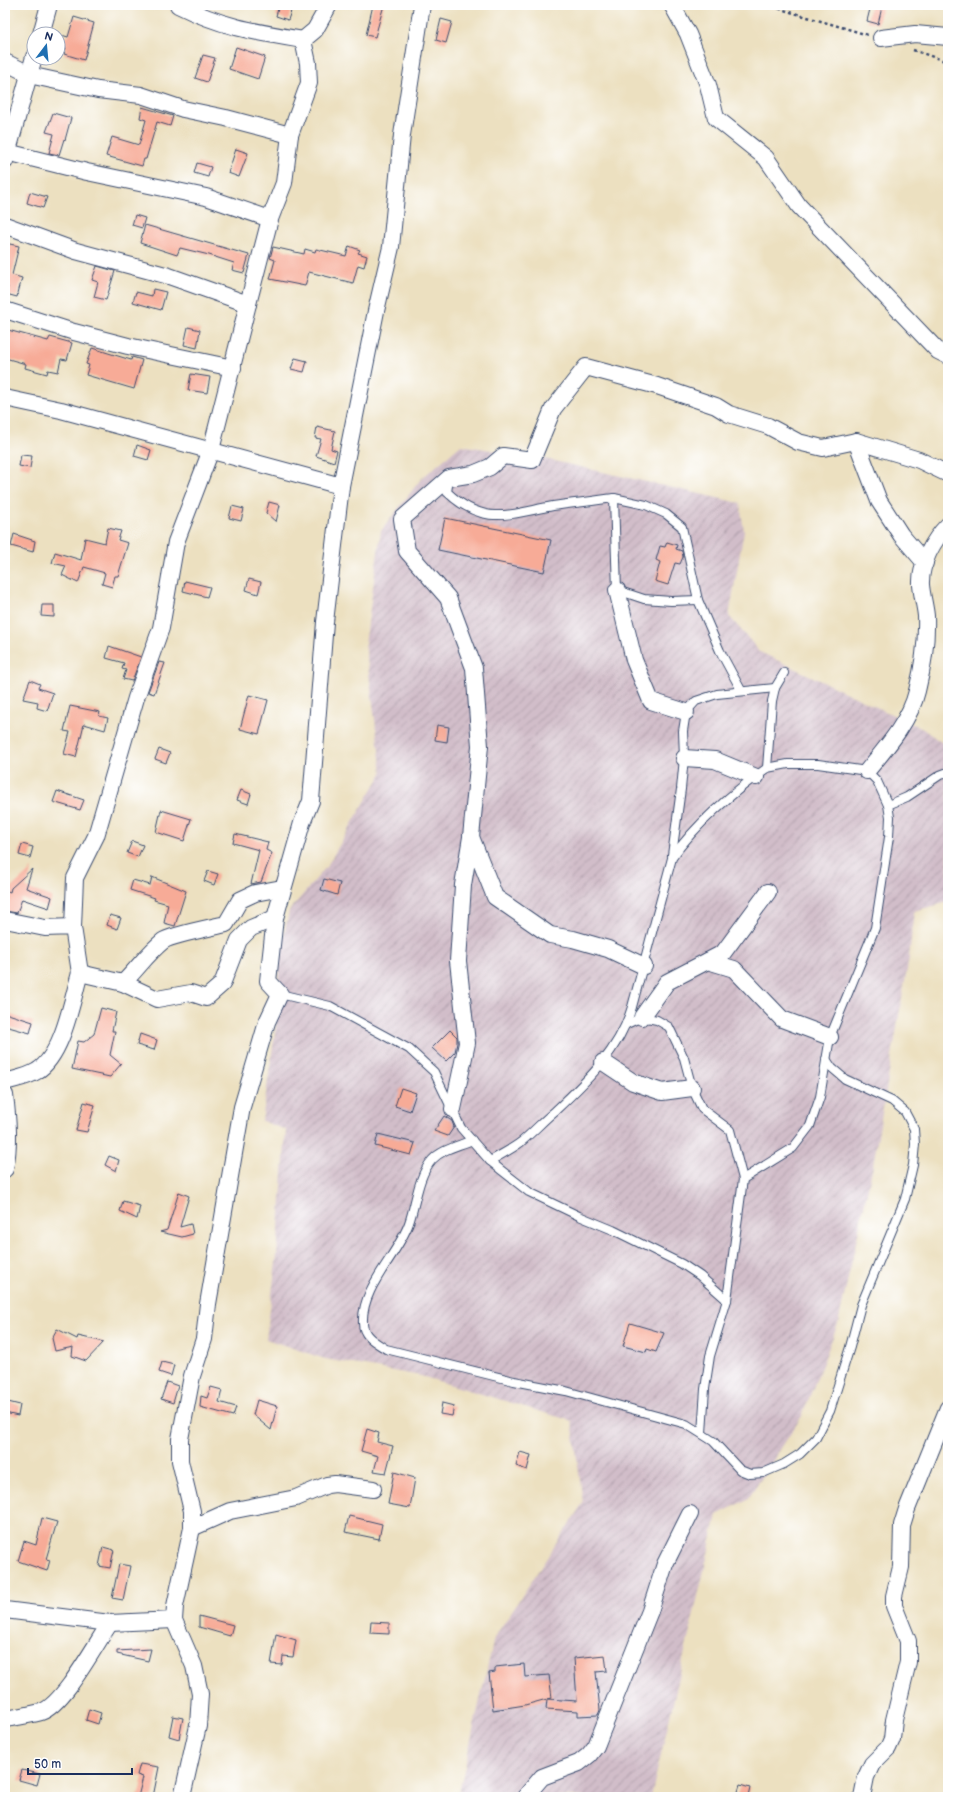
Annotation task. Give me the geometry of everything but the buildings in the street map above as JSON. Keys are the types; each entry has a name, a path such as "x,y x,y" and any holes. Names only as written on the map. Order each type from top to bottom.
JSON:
{"street":[{"path":"43,26 49,5"},
{"path":"178,5 204,18 242,30 303,40 315,30 329,5"},
{"path":"182,1797 198,1726 200,1694 194,1666 174,1620 175,1606 192,1528 192,1511 180,1461 180,1439 192,1376 204,1339 208,1304 242,1107 267,1022 280,994 268,981 275,918 282,888 302,823 311,801 325,622 340,486 376,311 391,247 402,135 422,5"},
{"path":"672,5 688,34 708,85 716,118 766,158 798,206 938,351 948,356"},
{"path":"881,38 915,34 948,37"},
{"path":"5,1082 37,1072 48,1062 66,1025 80,973 73,927 75,878 96,836 136,698 161,628 176,542 211,450 270,219 284,183 290,135 309,83 308,63 303,40"},
{"path":"5,62 29,75 98,90 141,95 183,109 290,135"},
{"path":"32,66 6,156 95,173 206,197 270,219"},
{"path":"5,225 76,251 169,276 248,304"},
{"path":"5,310 74,332 128,346 232,368"},
{"path":"452,1109 467,1043 458,961 463,885 471,837 480,746 474,668 448,598 407,551 402,519 449,478 473,474 490,468 503,456 532,460 553,408 586,367 657,386 716,406 729,414 768,426 798,442 823,448 856,441 919,460 948,474"},
{"path":"5,398 61,410 340,486"},
{"path":"856,441 879,501 901,536 925,563"},
{"path":"867,771 890,743 909,711 917,693 924,655 926,616 921,584 925,563 931,548 939,534 948,526"},
{"path":"617,590 634,660 651,701 686,712"},
{"path":"684,758 714,760 761,773"},
{"path":"471,837 495,897 550,935 573,939 608,949 644,966"},
{"path":"123,983 140,966 146,956 165,940 226,924 240,900 255,892 282,888"},
{"path":"642,1017 667,982 723,953 768,892"},
{"path":"80,973 123,983 157,999 191,993 206,998 222,984 239,940 251,928 275,918"},
{"path":"5,920 45,928 73,927"},
{"path":"708,961 734,969 782,1019 830,1037"},
{"path":"603,1062 633,1082 662,1092 692,1088"},
{"path":"5,1096 8,1123 8,1153 5,1168"},
{"path":"862,1797 866,1777 872,1764 888,1748 894,1732 894,1720 904,1682 909,1651 905,1630 894,1606 894,1596 899,1578 903,1552 902,1524 907,1509 943,1429 948,1408"},
{"path":"192,1528 230,1511 296,1498 327,1485 335,1484 373,1489"},
{"path":"525,1797 542,1777 579,1763 589,1755 596,1746 650,1612 665,1564 690,1514"},
{"path":"5,1610 47,1617 110,1623 174,1620"},
{"path":"5,1719 42,1712 55,1703 68,1688 110,1623"}],"lane":[{"path":"449,478 447,492 461,505 486,515 511,516 553,506 614,498 646,505 666,514 682,527 698,600 720,651 741,690"},
{"path":"614,498 617,590 644,599 671,601 698,600"},
{"path":"761,773 772,701 775,688 784,673"},
{"path":"490,1161 520,1142 577,1090 603,1062 617,1043 627,1024 644,966 672,858 684,758 683,731 686,712 696,701 717,694 741,690 775,688"},
{"path":"672,858 683,842 711,815 761,773 788,764 818,764 867,771 877,781 888,805 890,817 889,837 875,928 830,1037 820,1097 810,1126 793,1148 743,1179"},
{"path":"888,805 907,798 940,775 948,772"},
{"path":"280,994 330,1006 409,1049 423,1060 434,1072 461,1128 490,1161 529,1192 578,1216 613,1230 682,1264 700,1276 727,1300"},
{"path":"627,1024 642,1017 657,1020 669,1027 684,1058 692,1088 702,1109 730,1130 743,1179 727,1300 710,1356 705,1389 702,1433"},
{"path":"472,1140 440,1153 431,1161 423,1176 409,1224 395,1251 374,1283 366,1304 363,1324 369,1338 386,1349 514,1381 566,1391 686,1424 713,1441 740,1470 750,1474 763,1473 784,1464 800,1454 816,1438 830,1411 850,1347 861,1305 905,1199 913,1165 914,1130 905,1112 892,1101 845,1079 832,1068 826,1059"}],"path":[{"path":"767,5 881,38"},
{"path":"911,49 948,62"}],"shaded area":[{"path":"461,445 545,459 740,503 744,531 729,616 760,652 923,729 948,747 948,902 914,911 909,958 873,1165 838,1324 802,1416 748,1499 717,1515 651,1797 458,1797 494,1638 583,1503 572,1421 421,1376 325,1359 266,1339 277,1255 286,1130 262,1121 276,1026 280,955 289,911 327,866 382,773 365,644 381,531 421,479"}]}
